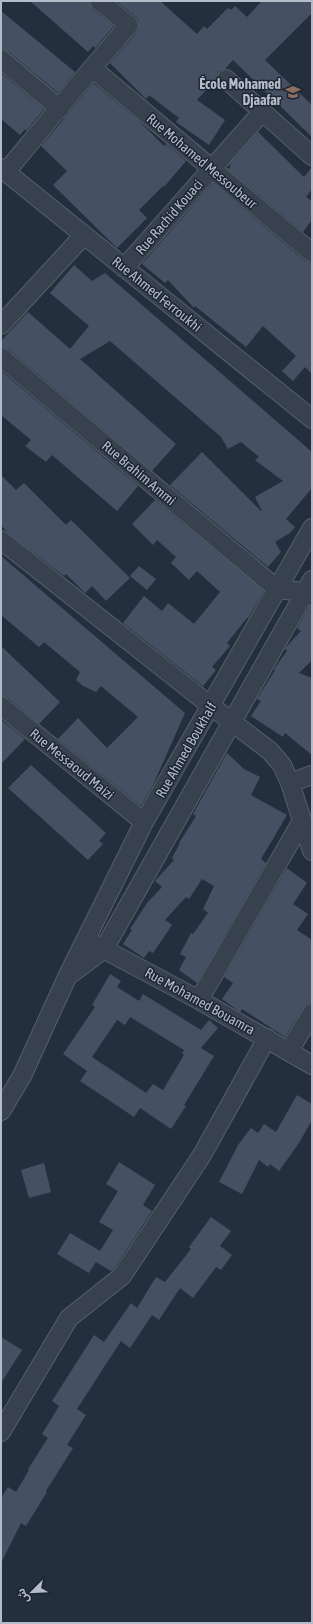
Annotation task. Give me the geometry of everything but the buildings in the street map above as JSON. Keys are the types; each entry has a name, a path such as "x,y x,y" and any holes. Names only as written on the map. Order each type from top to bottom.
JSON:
{"street":[{"path":"4,170 60,109 92,68 129,26 99,1"},
{"path":"1,59 60,109"},
{"name":"Rue Mohamed Messoubeur","path":"92,68 312,254"},
{"path":"226,79 312,156"},
{"name":"Rue Rachid Kouaci","path":"124,268 262,112"},
{"name":"Rue Ahmed Ferroukhi","path":"4,170 312,419"},
{"path":"1,325 84,235"},
{"name":"Rue Brahim Ammi","path":"1,357 277,589"},
{"name":"Rue Ahmed Boukhalf","path":"1,1111 22,1076 68,975 144,822 312,528"},
{"path":"1,540 270,751 282,766 290,783 312,851"},
{"path":"277,589 310,589"},
{"path":"68,975 104,949 232,722 310,589"},
{"name":"Rue Messaoud Maizi","path":"1,706 144,822"},
{"path":"290,783 312,775"},
{"path":"199,1000 302,821"},
{"name":"Rue Mohamed Bouamra","path":"86,940 199,1000 312,1065"},
{"path":"289,1051 312,1013"},
{"path":"1,1432 69,1318 122,1276 202,1155 267,1038"}],"place":[{"name":"École Mohamed Djaafar","path":"293,92"}]}
